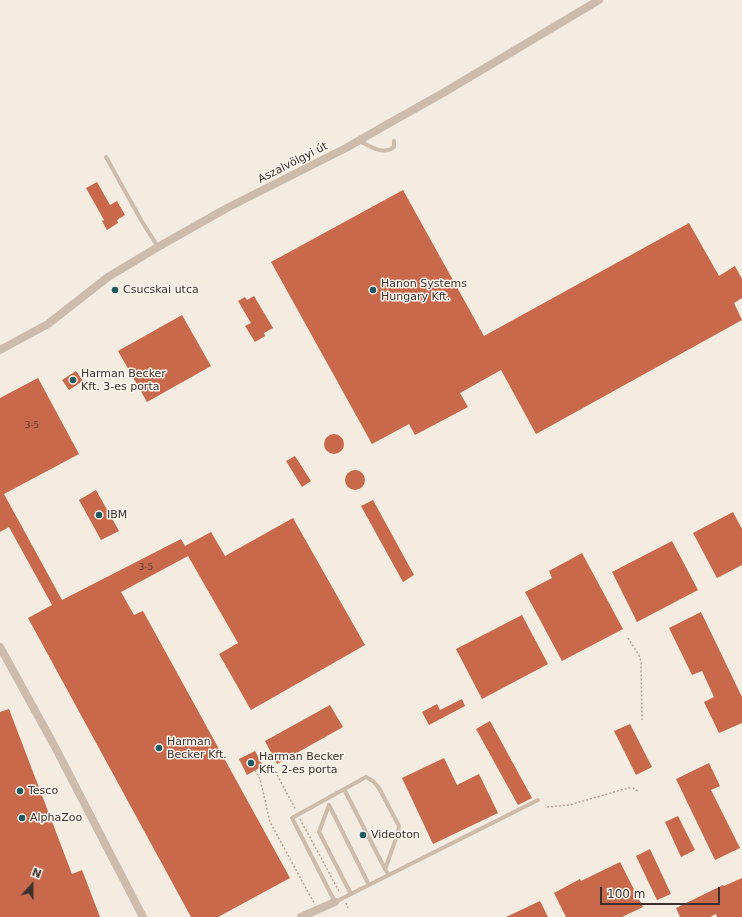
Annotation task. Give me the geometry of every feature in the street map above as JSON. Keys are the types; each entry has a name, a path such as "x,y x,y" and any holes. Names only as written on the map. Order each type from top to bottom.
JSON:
{"street":[{"name":"Aszalvölgyi út","path":"0,350 48,324 108,276 227,208 358,141 443,93 599,0"},
{"path":"0,647 54,745 143,917"},
{"path":"300,917 335,902"}],"lane":[{"path":"358,141 378,151 390,150 394,147 394,141"},
{"path":"106,157 140,220 158,247"},
{"path":"385,869 398,833 399,826 379,788 373,781 366,777 292,818 335,902 538,800"},
{"path":"344,789 389,875"},
{"path":"326,799 369,885"},
{"path":"328,805 319,832 351,894"}],"path":[{"path":"628,638 639,654 641,662 642,720"},
{"path":"255,770 260,779 270,822 318,909"},
{"path":"277,775 348,908"},
{"path":"547,807 569,805 628,788 633,788 639,792"}],"building":[{"path":"97,182 110,205 117,201 125,215 117,220 118,223 107,230 102,221 104,220 86,188"},
{"name":"Hanon Systems Hungary Kft.","path":"403,190 484,336 689,223 719,276 735,266 742,279 742,298 734,303 742,320 536,434 501,370 460,393 468,407 415,435 409,424 372,444 271,262"},
{"path":"254,296 273,328 264,333 265,336 255,342 245,326 251,323 238,301 245,297 247,300"},
{"path":"182,315 211,366 147,402 118,351"},
{"name":"Harman Becker Kft. 3-es porta","path":"76,371 83,381 69,390 62,380"},
{"path":"38,378 79,454 4,494 62,600 181,539 185,546 211,532 225,556 293,518 365,645 251,710 219,654 238,643 188,556 121,592 134,615 143,611 290,878 218,917 191,917 28,618 52,605 9,527 0,532 0,398"},
{"path":"334,434 341,437 344,444 341,451 334,454 327,451 324,444 327,437"},
{"path":"295,456 311,481 302,487 286,461"},
{"path":"355,470 362,473 365,480 362,487 355,490 348,487 345,480 348,473"},
{"name":"IBM","path":"96,490 119,531 101,540 79,500"},
{"path":"373,500 414,575 403,582 361,506"},
{"path":"733,512 742,529 742,565 717,578 693,533"},
{"path":"672,541 698,590 637,622 612,572"},
{"path":"582,553 623,629 562,661 525,592 552,578 549,571"},
{"path":"701,612 742,697 742,723 719,733 704,702 714,697 702,671 692,675 669,628"},
{"path":"522,615 548,664 482,699 456,649"},
{"path":"462,699 465,706 429,725 422,712 437,704 440,710"},
{"path":"330,705 343,727 277,764 265,741"},
{"name":"Tesco","path":"9,709 72,874 82,870 100,917 0,917 0,712"},
{"path":"490,721 532,798 518,805 476,729"},
{"path":"630,724 652,767 636,775 614,731"},
{"name":"Harman Becker Kft. 2-es porta","path":"255,751 263,766 247,775 239,759"},
{"path":"444,758 457,785 479,774 498,813 433,844 402,778"},
{"path":"709,763 720,786 711,790 740,848 715,860 676,779"},
{"path":"678,816 695,850 681,857 665,822"},
{"path":"650,849 671,894 657,900 636,856"},
{"path":"620,862 643,907 622,917 566,917 554,893 580,879 581,881"},
{"path":"742,878 742,917 717,917 716,914 710,917 680,917 676,908 723,885 724,886"},
{"path":"540,901 548,917 506,917"}],"place":[{"name":"Csucskai utca","path":"115,290"},
{"name":"Hanon Systems Hungary Kft.","path":"373,290"},
{"name":"Harman Becker Kft. 3-es porta","path":"73,380"},
{"name":"IBM","path":"99,515"},
{"name":"Harman Becker Kft.","path":"159,748"},
{"name":"Harman Becker Kft. 2-es porta","path":"251,763"},
{"name":"Tesco","path":"20,791"},
{"name":"AlphaZoo","path":"22,818"},
{"name":"Videoton","path":"363,835"}]}
